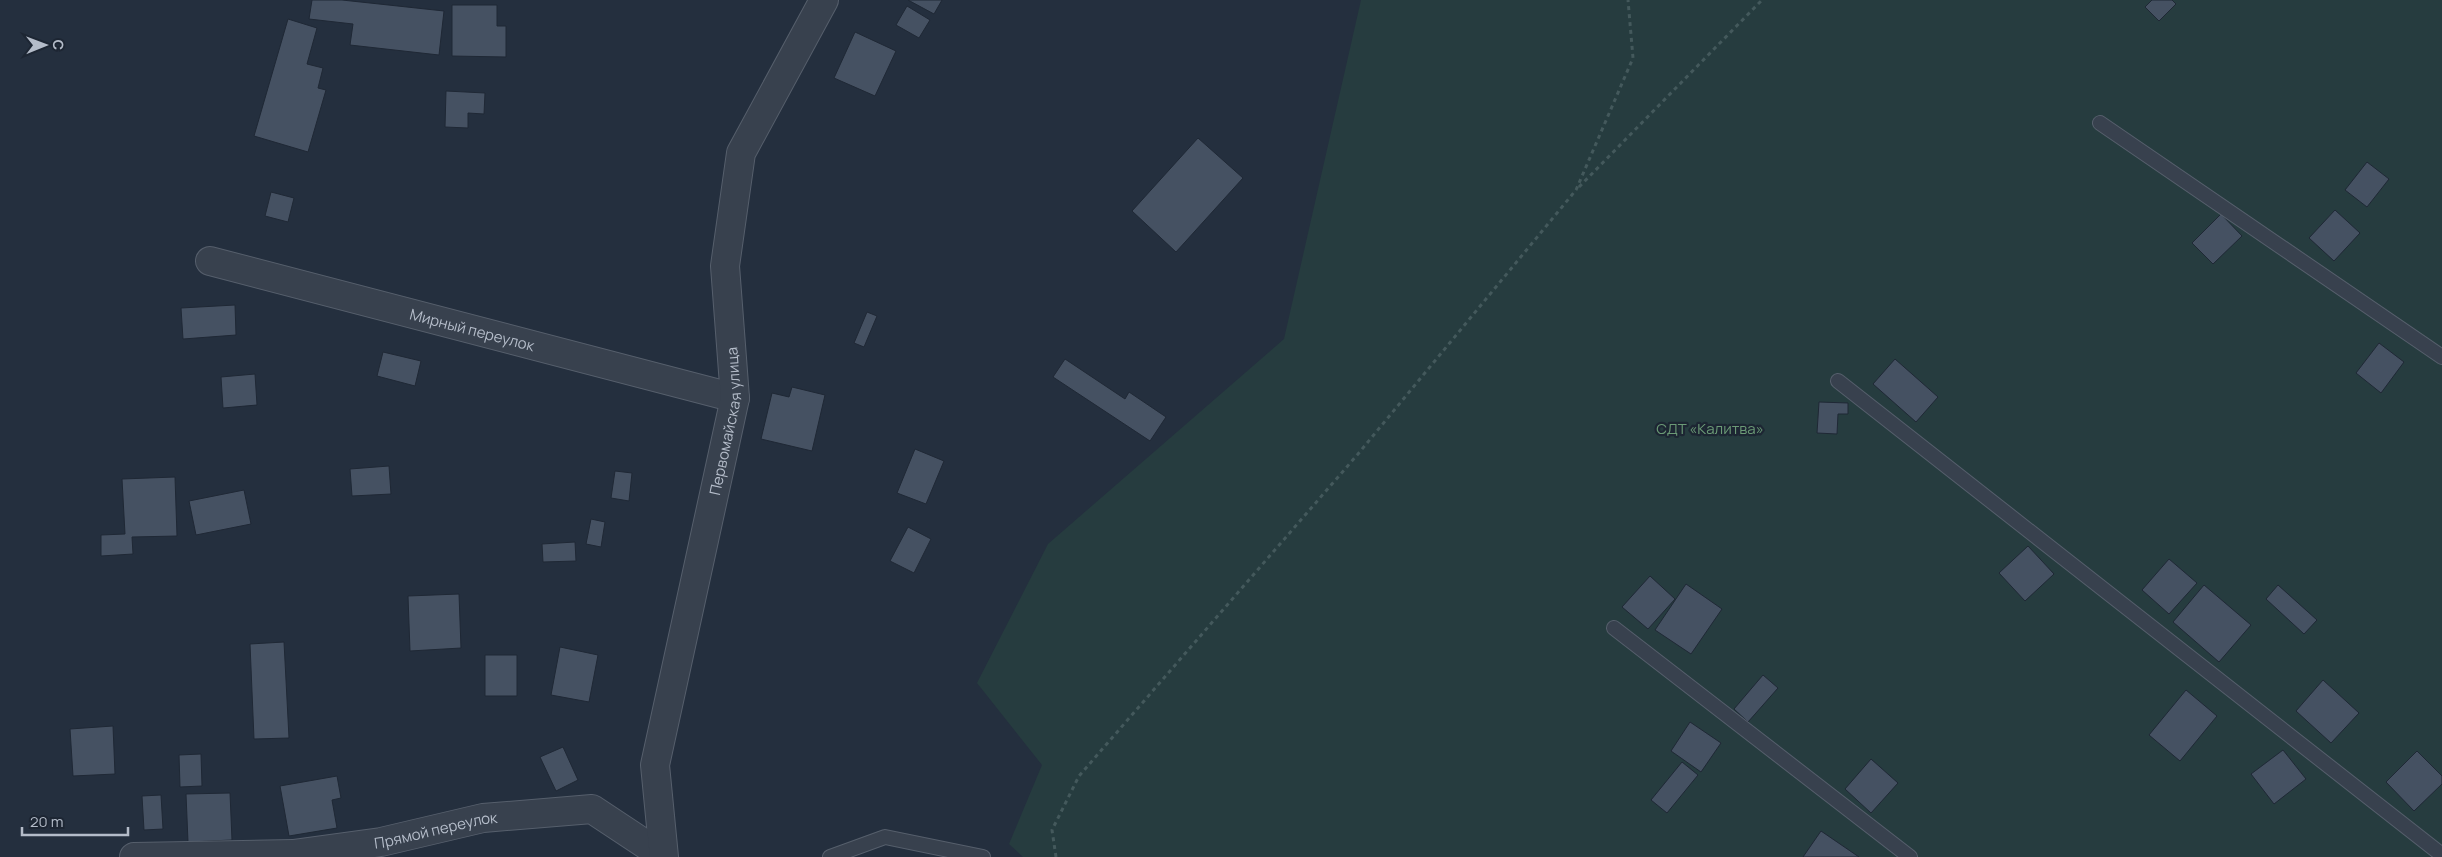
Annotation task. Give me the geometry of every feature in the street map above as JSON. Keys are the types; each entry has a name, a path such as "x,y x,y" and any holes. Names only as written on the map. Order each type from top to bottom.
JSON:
{"street":[{"name":"Первомайская улица","path":"663,856 655,765 735,398 725,266 741,154 824,0"},
{"name":"Мирный переулок","path":"210,261 735,398"},
{"name":"Прямой переулок","path":"134,857 293,854 381,842 482,818 592,808 663,856"}],"lane":[{"path":"2100,124 2442,357"},
{"path":"1838,381 2442,855"},
{"path":"1614,628 1910,857"},
{"path":"830,857 885,837 983,857"}],"path":[{"path":"1576,190 1633,58 1628,0"},
{"path":"1056,857 1052,830 1079,776 1358,454 1576,190 1762,0"}],"green space":[{"name":"СДТ «Калитва»","path":"1361,0 2442,0 2442,857 1023,857 1009,844 1042,765 977,683 1048,544 1284,339"}],"building":[{"path":"312,0 342,0 444,11 439,55 350,45 353,24 309,19"},
{"path":"908,0 942,0 934,14"},
{"path":"2152,0 2172,0 2176,4 2159,21 2145,7"},
{"path":"452,5 497,5 497,26 506,26 506,57 452,56"},
{"path":"907,6 930,20 919,38 896,25"},
{"path":"288,19 317,28 307,64 323,68 318,88 326,90 308,152 254,136"},
{"path":"855,32 896,51 875,96 834,78"},
{"path":"446,91 485,93 484,114 468,113 468,128 445,127"},
{"path":"1198,138 1243,178 1176,252 1132,211"},
{"path":"2367,162 2389,179 2367,207 2345,190"},
{"path":"271,192 294,198 288,222 265,216"},
{"path":"2335,210 2360,233 2334,261 2309,238"},
{"path":"2221,214 2242,236 2213,264 2192,243"},
{"path":"235,305 236,335 183,339 181,308"},
{"path":"867,312 877,316 864,347 854,343"},
{"path":"2379,343 2404,362 2381,393 2356,373"},
{"path":"383,352 421,361 415,386 377,376"},
{"path":"1065,359 1125,399 1129,392 1166,417 1150,441 1053,377"},
{"path":"1895,359 1938,397 1916,422 1873,384"},
{"path":"255,374 257,405 223,408 221,377"},
{"path":"792,387 825,395 812,451 761,439 772,393 789,397"},
{"path":"1819,402 1848,403 1848,414 1838,414 1837,434 1817,433"},
{"path":"915,449 944,461 926,504 897,493"},
{"path":"389,466 391,494 352,496 350,469"},
{"path":"615,471 632,473 629,501 611,498"},
{"path":"175,477 177,536 132,537 133,554 101,556 101,535 125,534 122,479"},
{"path":"244,490 251,524 196,535 189,501"},
{"path":"591,519 605,522 601,547 586,544"},
{"path":"908,527 931,539 914,573 890,561"},
{"path":"575,542 576,561 543,562 542,544"},
{"path":"2028,546 2054,574 2025,601 1999,573"},
{"path":"2169,559 2197,583 2169,614 2142,590"},
{"path":"1650,576 1675,599 1648,629 1622,607"},
{"path":"1686,584 1722,609 1691,654 1655,630"},
{"path":"2204,585 2251,625 2219,662 2173,622"},
{"path":"2278,585 2317,620 2304,634 2266,599"},
{"path":"459,594 461,648 410,651 408,596"},
{"path":"284,642 289,738 254,739 250,644"},
{"path":"560,647 598,655 589,702 551,695"},
{"path":"485,655 517,655 517,696 485,696"},
{"path":"1763,675 1778,688 1748,722 1734,709"},
{"path":"2323,680 2359,713 2331,743 2296,711"},
{"path":"2186,690 2217,716 2180,761 2149,735"},
{"path":"1690,722 1721,743 1701,772 1671,751"},
{"path":"113,726 115,774 73,776 70,729"},
{"path":"563,747 578,780 556,791 540,757"},
{"path":"2283,750 2306,779 2274,804 2251,774"},
{"path":"2417,751 2442,776 2442,784 2414,811 2386,782"},
{"path":"201,754 202,786 180,787 179,755"},
{"path":"1871,759 1898,783 1871,813 1845,789"},
{"path":"1682,762 1698,775 1667,813 1651,800"},
{"path":"337,776 341,798 332,800 337,828 289,836 280,786"},
{"path":"230,793 232,840 188,842 186,794"},
{"path":"161,795 163,829 144,830 142,796"},
{"path":"1821,831 1859,857 1803,857"}]}
